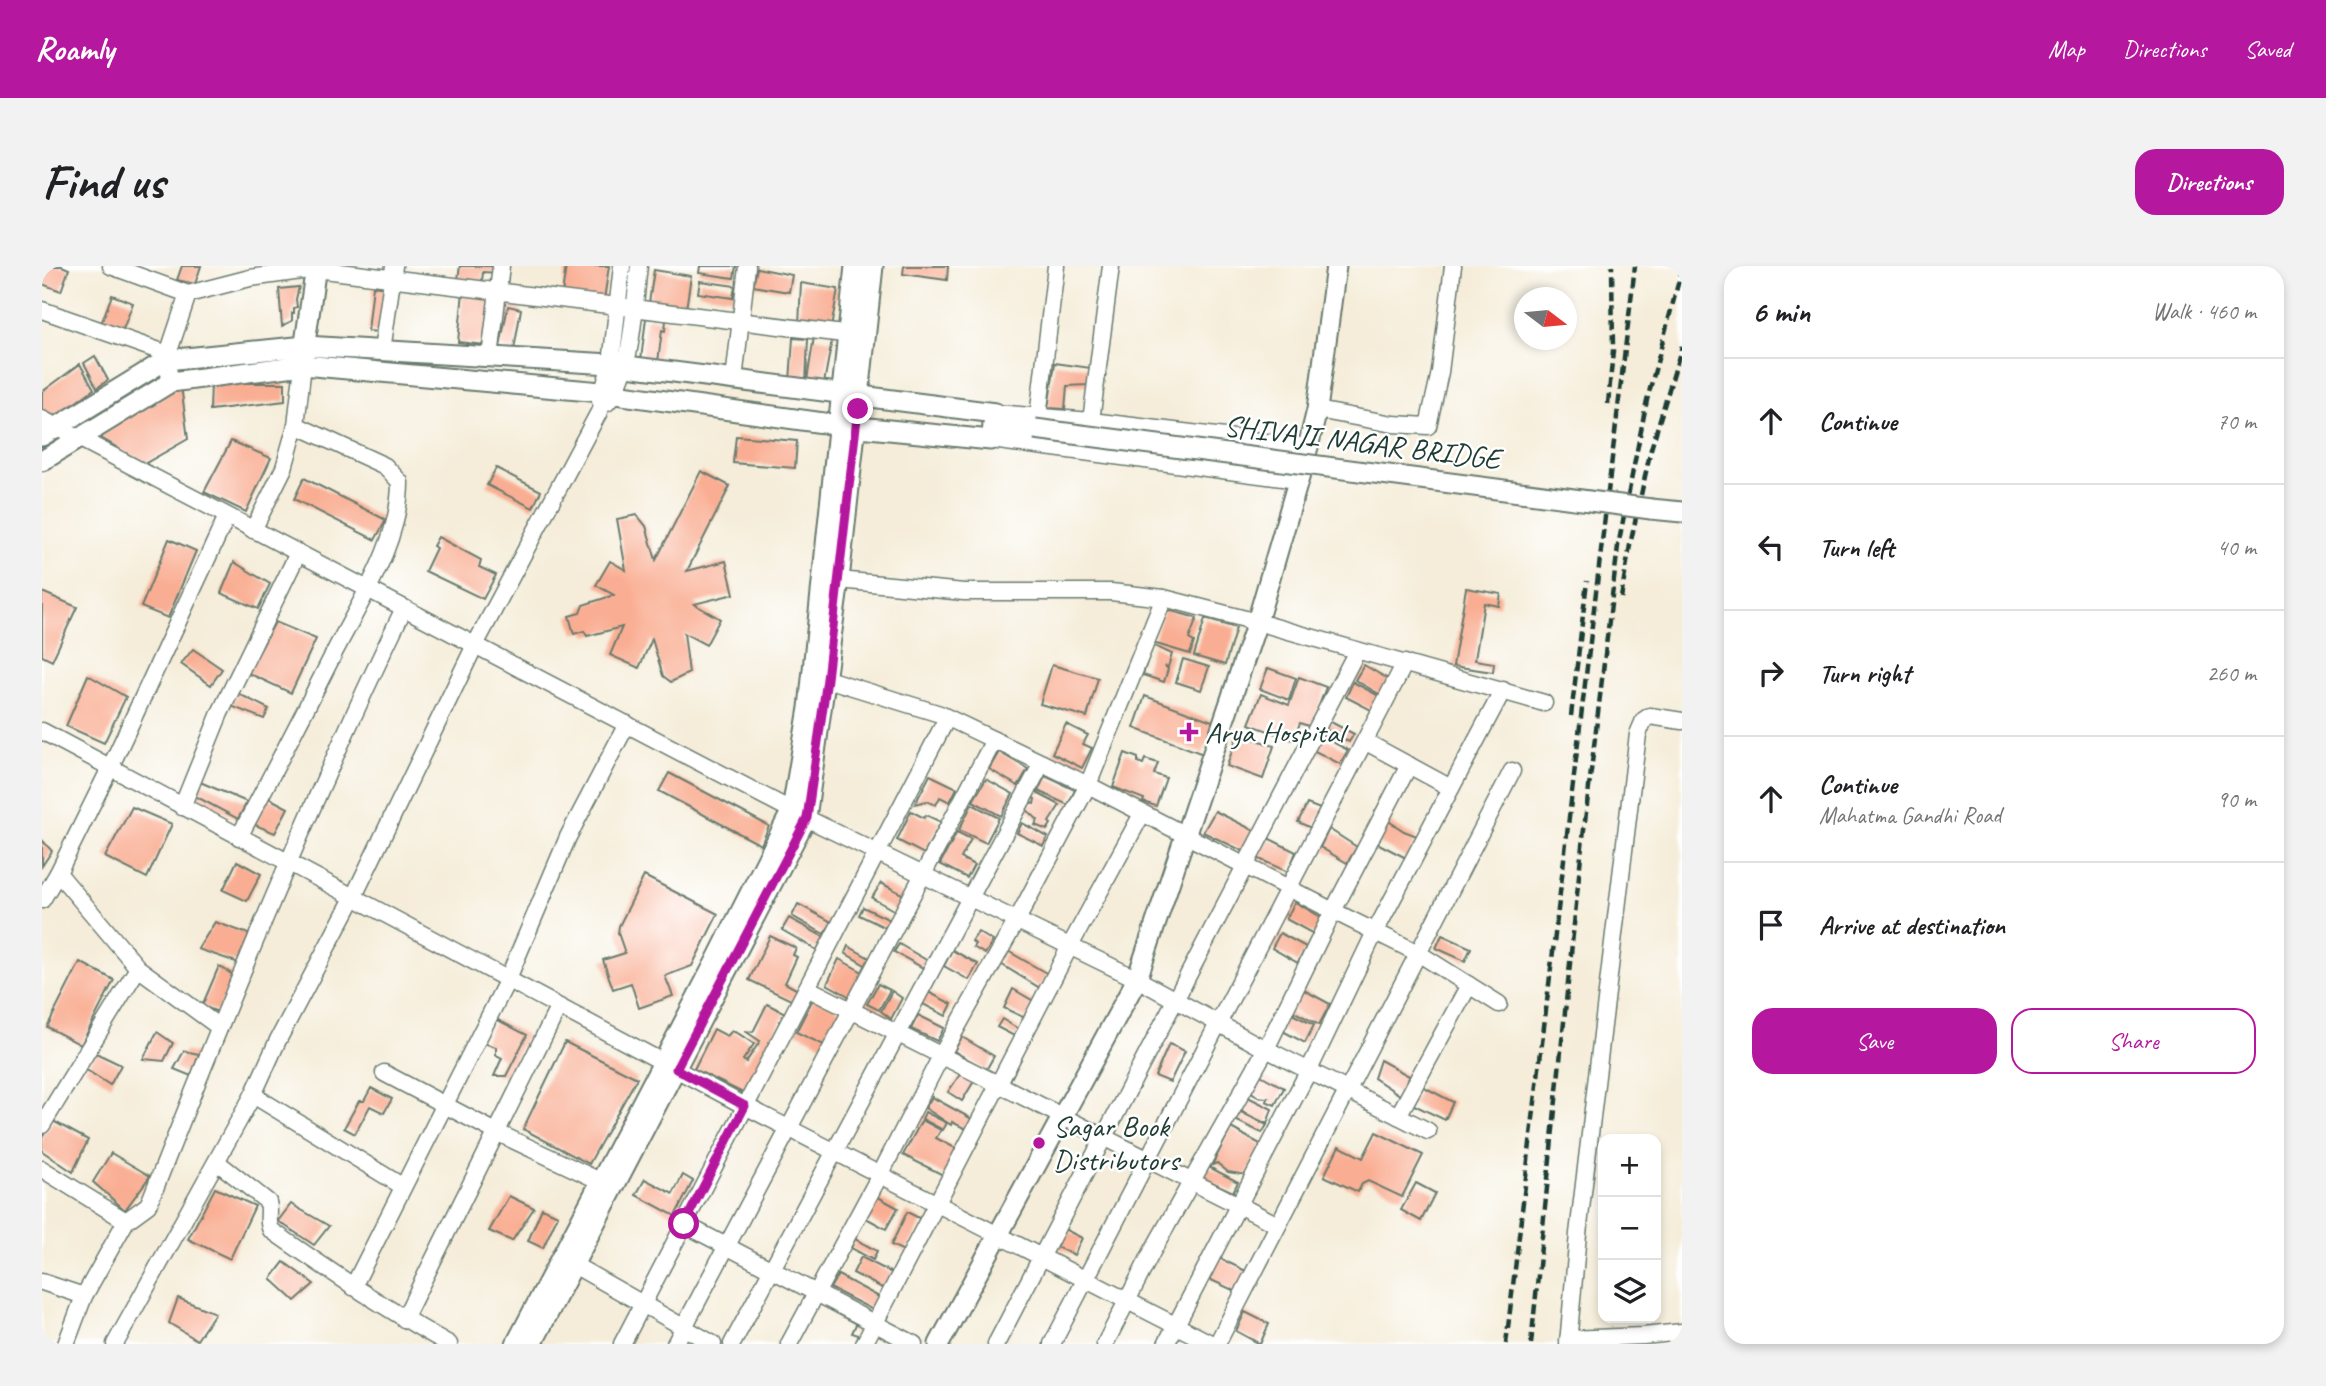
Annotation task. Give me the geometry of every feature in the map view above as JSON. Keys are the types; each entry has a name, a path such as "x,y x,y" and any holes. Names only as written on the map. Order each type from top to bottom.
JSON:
{"main road":[{"path":"532,1344 799,814 820,678 839,580 856,335 855,266"},
{"path":"856,335 873,266"},
{"path":"939,1344 1137,979 1257,622 1308,447 1317,410 1336,266"},
{"path":"304,356 316,268"},
{"path":"47,427 167,357 304,356 382,351 619,365 850,395 993,426"},
{"path":"42,461 171,382 304,356 605,399 848,426 993,426"},
{"name":"SHIVAJI NAGAR BRIDGE","path":"993,426 1037,423 1485,488 1682,512"},
{"path":"820,678 848,426"},
{"path":"516,1344 600,1181 670,1066"}],"street":[{"path":"111,266 188,294 250,278 316,268 393,273 498,291 856,335"},
{"path":"490,357 501,266"},
{"path":"622,266 626,307"},
{"path":"115,1344 253,1095 278,1040 353,898 475,645 605,399 619,365 626,307 639,266"},
{"path":"734,380 747,266"},
{"path":"1056,266 1037,423 1091,421 1308,447"},
{"path":"1091,421 1111,266"},
{"path":"1317,410 1393,424 1428,426 1440,372 1453,266"},
{"path":"382,351 393,273"},
{"path":"171,382 167,357 188,294"},
{"path":"42,310 167,357"},
{"path":"253,530 284,468 296,425 304,356"},
{"path":"239,837 367,589 390,540 400,505 400,482 385,466 296,425"},
{"path":"993,426 1298,480"},
{"path":"47,427 80,440 799,814 1137,979 1266,1049 1428,1131"},
{"path":"42,900 110,768 227,516"},
{"path":"182,807 220,713 298,553"},
{"path":"839,580 964,592 1111,592 1164,598 1544,703"},
{"path":"789,1344 1087,785 1164,598"},
{"path":"66,1344 84,1296 126,1221 148,1205 219,1027 332,761 404,608"},
{"path":"996,1344 1357,651"},
{"path":"1052,1344 1405,663"},
{"path":"820,678 947,718 1042,763 1418,953 1499,1004"},
{"path":"1166,1344 1309,1070 1375,932 1503,690"},
{"path":"1682,721 1650,716 1644,720 1637,734 1578,1234 1568,1342 1643,1340 1682,1332"},
{"path":"622,1344 947,718"},
{"path":"353,1287 507,981 568,837 627,724"},
{"path":"42,732 745,1106 1215,1344 1512,771"},
{"path":"675,1344 994,740"},
{"path":"1366,742 1451,788"},
{"path":"732,1344 1042,763"},
{"path":"1105,1344 1266,1049 1333,911 1409,765"},
{"path":"864,1344 1070,946 1142,814"},
{"path":"58,873 138,968 219,1027"},
{"path":"42,1125 138,968"},
{"path":"1398,1116 1469,985"},
{"path":"807,988 1278,1225"},
{"path":"404,1319 558,1008"},
{"path":"384,1073 496,1132 600,1181"},
{"path":"253,1095 402,1186"},
{"path":"217,1162 268,1202 271,1210 271,1230 353,1287 449,1344"},
{"path":"42,1169 126,1221"},
{"path":"684,1224 915,1344"},
{"path":"574,1265 713,1344"},
{"path":"42,1282 84,1296"}],"building":[{"path":"49,266 69,269 61,291 42,284"},
{"path":"182,266 201,266 195,284 177,280"},
{"path":"460,266 499,266 498,273 483,272 482,282 458,279"},
{"path":"566,266 609,266 604,300 562,294"},
{"path":"700,266 736,266 734,278 699,273"},
{"path":"904,266 948,266 947,280 903,274"},
{"path":"757,268 792,275 789,292 753,286"},
{"path":"654,270 691,276 686,309 649,303"},
{"path":"700,281 735,286 733,298 698,293"},
{"path":"801,283 838,289 831,328 799,325"},
{"path":"373,286 385,288 379,332 368,331"},
{"path":"299,287 292,321 282,326 279,289"},
{"path":"463,292 492,296 485,345 458,342"},
{"path":"112,295 133,303 122,332 101,324"},
{"path":"508,306 521,309 514,350 500,347"},
{"path":"646,318 666,320 658,362 641,360"},
{"path":"814,337 832,340 824,383 807,380"},
{"path":"793,338 808,339 806,382 790,381"},
{"path":"95,356 108,380 97,388 84,363"},
{"path":"1055,363 1091,368 1088,385 1067,386 1065,409 1048,408"},
{"path":"80,364 94,389 52,420 42,413 42,392"},
{"path":"211,383 285,383 285,401 210,410"},
{"path":"181,385 188,439 144,464 98,436"},
{"path":"736,436 797,441 795,468 733,463"},
{"path":"231,441 271,458 246,512 204,492"},
{"path":"496,468 541,491 533,508 487,485"},
{"path":"701,471 730,486 687,571 726,561 734,594 694,604 720,619 706,645 684,633 689,673 671,682 663,676 652,639 639,668 610,655 622,627 587,636 584,631 574,634 569,616 580,613 583,605 614,595 596,585 610,561 626,570 617,519 637,515 646,526 656,560"},
{"path":"304,478 386,520 375,540 294,499"},
{"path":"438,537 481,560 479,567 496,575 483,599 425,571"},
{"path":"169,539 196,551 168,618 141,607"},
{"path":"234,562 270,584 258,609 221,593"},
{"path":"1466,588 1501,594 1499,606 1484,603 1475,660 1494,663 1493,672 1453,666"},
{"path":"42,592 77,607 52,661 42,656"},
{"path":"1164,609 1197,618 1189,639 1194,642 1190,654 1153,643"},
{"path":"1205,619 1236,628 1225,665 1194,656"},
{"path":"275,622 316,639 291,693 248,673"},
{"path":"1152,645 1172,654 1168,667 1165,666 1168,669 1164,682 1143,675"},
{"path":"193,649 222,669 211,685 181,664"},
{"path":"1183,659 1209,667 1201,690 1176,682"},
{"path":"1052,665 1098,678 1087,717 1040,704"},
{"path":"1364,665 1390,680 1381,695 1355,680"},
{"path":"1268,668 1296,678 1289,700 1260,689"},
{"path":"88,675 126,697 104,743 66,726"},
{"path":"1299,677 1326,687 1311,727 1300,723 1293,740 1249,724 1261,694 1289,705"},
{"path":"1353,682 1381,697 1373,711 1346,697"},
{"path":"237,693 269,709 264,719 231,706"},
{"path":"1145,696 1215,722 1203,754 1134,728"},
{"path":"1325,719 1354,734 1349,742 1321,727"},
{"path":"1066,724 1088,735 1083,744 1092,748 1082,768 1052,753"},
{"path":"1238,733 1274,746 1263,779 1227,766"},
{"path":"1319,735 1348,750 1340,764 1311,749"},
{"path":"999,752 1028,769 1018,786 989,769"},
{"path":"1125,753 1138,758 1138,762 1143,764 1145,759 1158,763 1154,774 1166,778 1156,806 1113,787"},
{"path":"669,773 769,826 761,845 659,791"},
{"path":"930,775 957,788 950,802 940,797 936,805 927,801 915,804"},
{"path":"1045,776 1075,790 1068,805 1038,791"},
{"path":"986,779 1013,794 1001,816 973,801"},
{"path":"200,782 247,802 238,819 195,796"},
{"path":"1035,792 1060,805 1047,830 1035,825 1038,820 1026,809 1028,802 1034,804 1035,799 1032,797"},
{"path":"267,797 288,808 275,833 255,825"},
{"path":"972,804 999,818 986,843 959,830"},
{"path":"1307,804 1323,810 1313,829 1298,822"},
{"path":"132,807 172,824 147,878 105,857"},
{"path":"911,811 941,822 924,854 897,840"},
{"path":"1215,811 1255,831 1245,852 1203,832"},
{"path":"1387,820 1417,836 1408,859 1375,842"},
{"path":"1022,823 1048,837 1043,846 1017,833"},
{"path":"1329,829 1357,847 1347,863 1320,847"},
{"path":"957,832 971,839 961,858 974,865 967,878 940,864"},
{"path":"1268,838 1296,852 1288,872 1257,858"},
{"path":"42,840 52,851 42,866"},
{"path":"237,861 261,874 247,901 223,890"},
{"path":"644,876 718,914 692,966 665,976 673,996 639,1008 631,983 613,989 603,960 625,953 618,933 619,926"},
{"path":"881,883 906,896 897,912 872,898"},
{"path":"1295,902 1326,920 1317,936 1286,919"},
{"path":"798,904 832,922 824,934 792,916"},
{"path":"863,907 890,920 886,928 859,915"},
{"path":"789,918 824,937 817,950 782,930"},
{"path":"215,922 249,934 239,963 198,949"},
{"path":"978,932 993,941 985,954 973,947 975,944 972,941"},
{"path":"1280,933 1306,947 1298,963 1272,948"},
{"path":"1442,935 1471,948 1465,961 1436,948"},
{"path":"770,936 796,948 793,955 797,957 785,983 798,990 793,1001 749,980"},
{"path":"899,944 928,961 923,968 894,952"},
{"path":"848,946 871,959 867,966 845,953"},
{"path":"952,950 978,964 969,980 944,966"},
{"path":"1006,950 1048,974 1040,988 999,963"},
{"path":"839,959 866,974 852,998 827,984"},
{"path":"80,962 114,980 81,1045 47,1027"},
{"path":"219,966 233,975 218,1012 202,1006"},
{"path":"878,984 890,990 879,1010 867,1004"},
{"path":"1013,989 1035,1002 1027,1019 1004,1008"},
{"path":"1302,989 1330,1004 1319,1025 1291,1010"},
{"path":"892,991 902,998 891,1019 881,1011"},
{"path":"926,991 952,1004 946,1016 921,1003"},
{"path":"814,997 843,1012 826,1046 796,1032"},
{"path":"767,1004 785,1013 745,1094 694,1069 714,1029 727,1036 732,1031 754,1044 743,1060 746,1062 760,1041 745,1031 753,1032"},
{"path":"1288,1012 1314,1025 1305,1043 1279,1029"},
{"path":"918,1015 944,1028 937,1041 911,1029"},
{"path":"496,1019 527,1035 506,1076 494,1076 502,1058 496,1055 496,1047 483,1043"},
{"path":"1002,1019 1020,1030 1016,1037 997,1027"},
{"path":"157,1032 173,1043 164,1061 143,1059"},
{"path":"962,1037 994,1056 986,1070 954,1051"},
{"path":"565,1042 637,1078 589,1164 523,1129"},
{"path":"1169,1044 1185,1051 1170,1082 1155,1076"},
{"path":"184,1051 199,1054 191,1076 174,1069"},
{"path":"96,1053 121,1065 110,1085 85,1069"},
{"path":"1380,1060 1411,1077 1403,1097 1374,1078"},
{"path":"961,1073 974,1081 962,1101 948,1092"},
{"path":"1257,1073 1284,1088 1275,1105 1266,1101 1268,1098 1258,1097 1248,1089"},
{"path":"1422,1086 1453,1102 1445,1120 1412,1104"},
{"path":"371,1088 392,1099 384,1113 370,1106 355,1134 344,1128 359,1101 364,1101"},
{"path":"1244,1095 1272,1109 1267,1124 1236,1109"},
{"path":"932,1097 972,1119 966,1129 952,1122 951,1125 925,1108"},
{"path":"1237,1110 1267,1125 1262,1133 1233,1119"},
{"path":"925,1112 947,1123 943,1130 922,1119"},
{"path":"922,1120 941,1130 936,1138 961,1151 947,1177 903,1155"},
{"path":"53,1121 88,1140 73,1172 42,1151 42,1137"},
{"path":"1231,1128 1262,1145 1247,1175 1228,1172 1217,1163 1212,1165"},
{"path":"1376,1132 1423,1155 1402,1197 1368,1181 1362,1184 1358,1192 1324,1176 1339,1146 1363,1158"},
{"path":"111,1153 150,1176 125,1210 93,1182"},
{"path":"1209,1167 1238,1182 1233,1192 1203,1178"},
{"path":"683,1175 693,1181 675,1216 636,1195 645,1179 673,1194"},
{"path":"1416,1183 1435,1193 1421,1221 1401,1210"},
{"path":"215,1188 255,1206 230,1259 188,1239"},
{"path":"509,1196 534,1208 512,1241 489,1231"},
{"path":"878,1197 898,1208 886,1229 866,1218"},
{"path":"291,1204 329,1226 314,1245 278,1221"},
{"path":"542,1208 558,1215 543,1248 528,1241"},
{"path":"907,1212 923,1220 906,1252 891,1245"},
{"path":"1064,1229 1082,1238 1074,1255 1056,1247"},
{"path":"855,1239 877,1251 873,1260 851,1248"},
{"path":"861,1257 896,1275 888,1291 853,1273"},
{"path":"1219,1258 1250,1273 1239,1293 1209,1279"},
{"path":"284,1262 314,1284 295,1301 271,1279"},
{"path":"838,1275 881,1298 875,1311 830,1288"},
{"path":"178,1298 215,1313 197,1340 169,1323"},
{"path":"1245,1312 1269,1324 1260,1344 1236,1331"},
{"path":"857,1322 867,1326 864,1337 852,1333"}],"railway":[{"path":"1608,404 1613,351 1612,266"},
{"path":"1506,1344 1635,266"},
{"path":"1531,1344 1582,846 1618,546 1647,400 1682,269"},
{"path":"1621,598 1651,449 1682,346"},
{"path":"1571,716 1587,581"}],"place":[{"name":"Arya Hospital","path":"1189,732"},
{"name":"Sagar Book Distributors","path":"1039,1143"}],"route":[{"path":"684,1224 745,1106 676,1069 807,818 827,679 858,409"}]}
